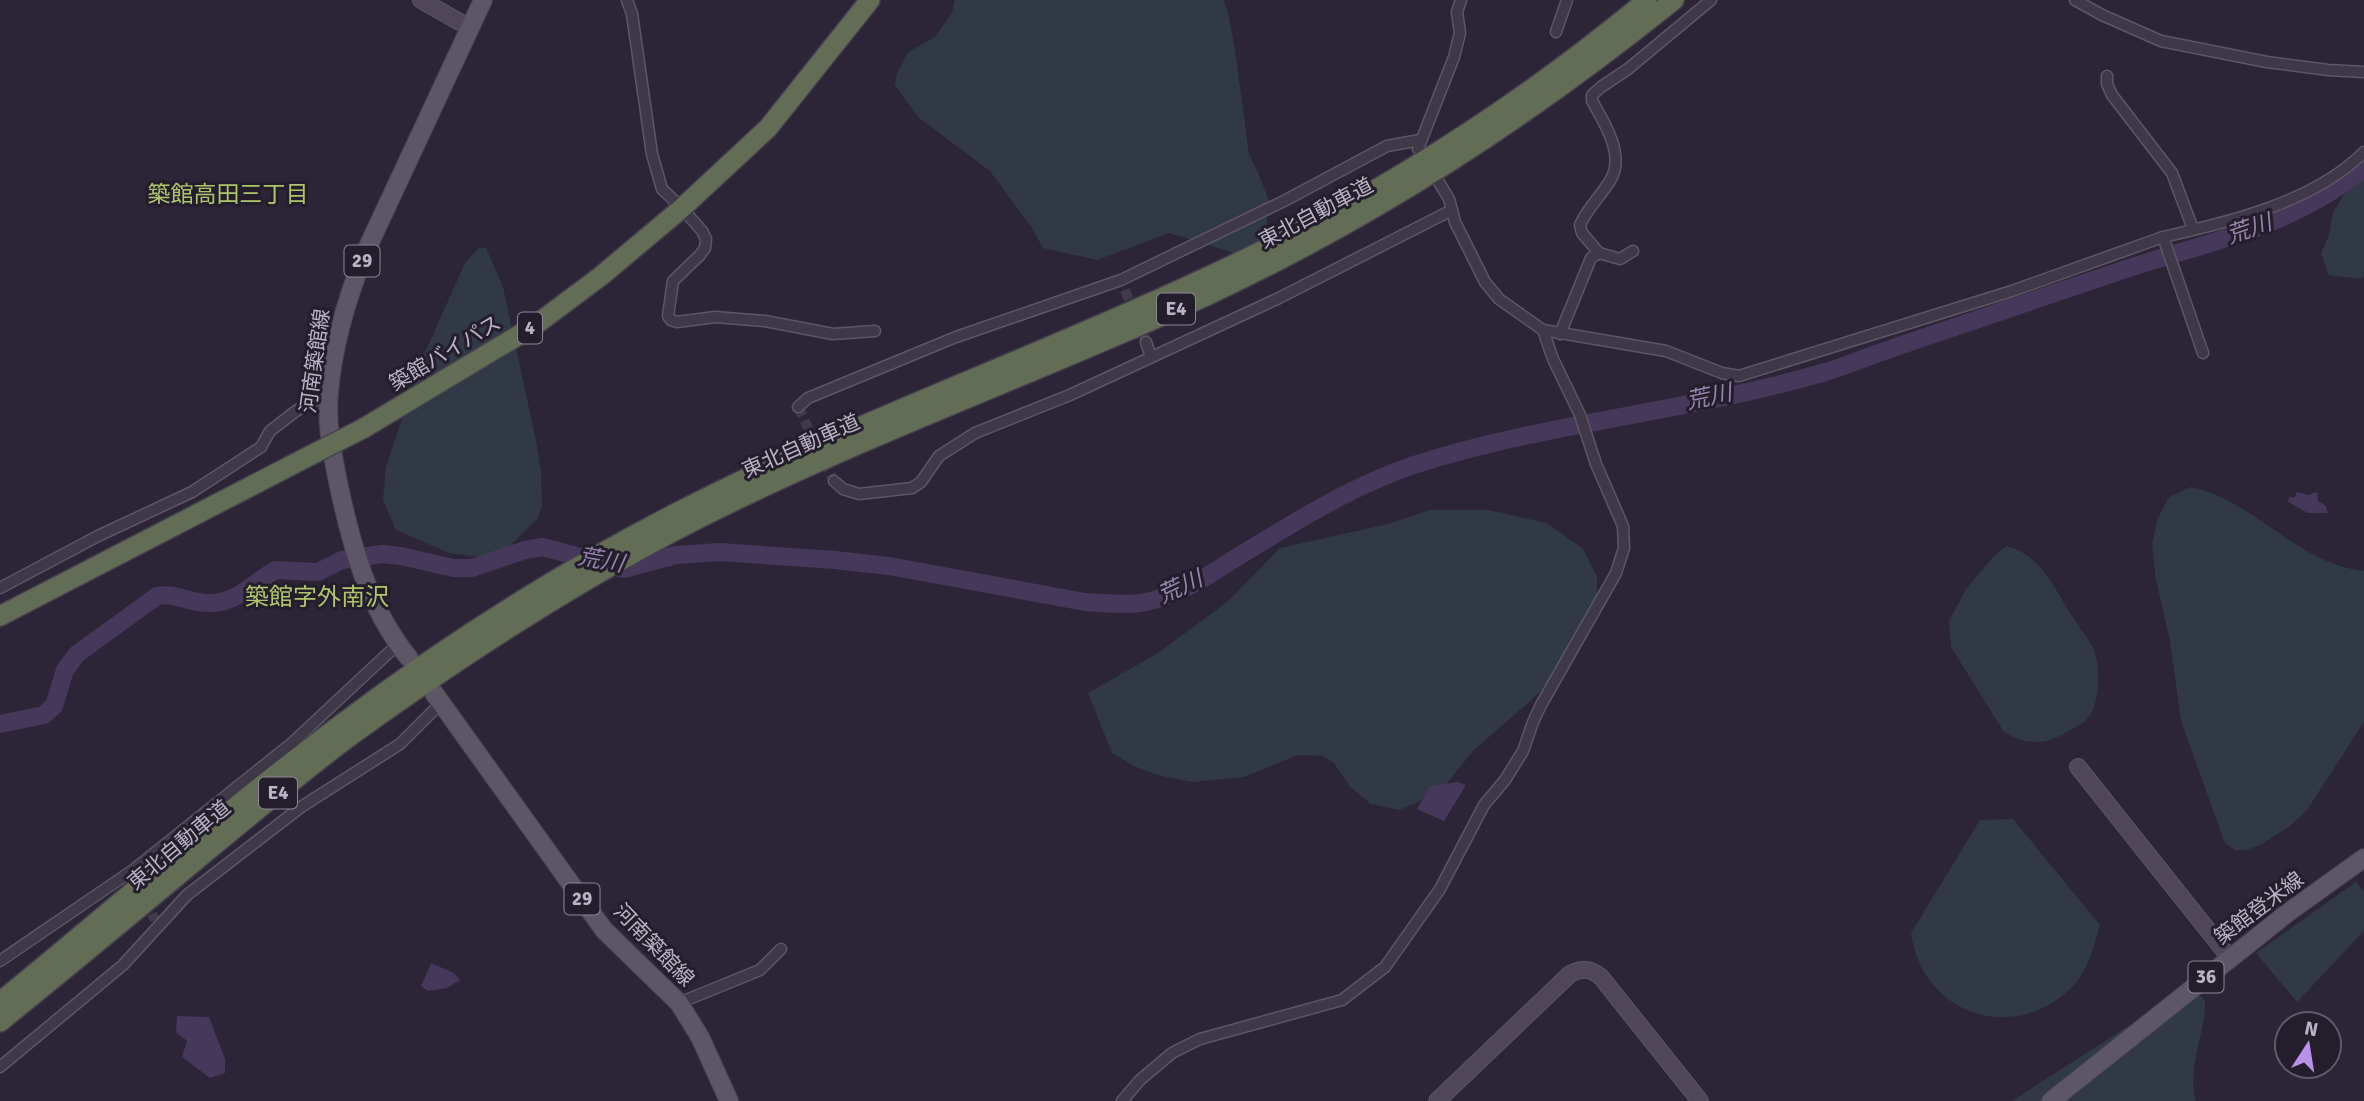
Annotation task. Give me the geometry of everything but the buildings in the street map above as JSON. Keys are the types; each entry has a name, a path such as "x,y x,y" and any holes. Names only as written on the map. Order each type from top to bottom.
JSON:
{"highway":[{"name":"築館バイパス","path":"0,616 364,428 534,326 601,276 682,208 768,128 870,0"},
{"name":"東北自動車道","path":"0,1002 330,732 435,657 553,581 618,544 754,474 1175,292 1361,198 1442,149 1523,95 1604,36 1647,0"},
{"name":"東北自動車道","path":"0,1022 351,736 445,670 573,588 761,488 1206,295 1357,219 1453,162 1532,109 1674,0"}],"main road":[{"name":"河南築館線","path":"403,651 377,609 352,542 328,430 328,393 337,338 352,285 483,0"},
{"name":"河南築館線","path":"438,698 604,930 679,1003 700,1037 729,1101"},
{"name":"築館登米線","path":"2051,1101 2230,958 2364,858"}],"street":[{"path":"421,0 470,28"},
{"path":"627,0 632,14 652,155 662,189 682,208 706,239 705,248 700,255 674,281 668,316 677,322 715,317 765,321 833,334 875,331"},
{"path":"797,407 807,397 956,337 1123,285 1387,146 1419,144 1454,57 1460,33 1457,12 1461,0"},
{"path":"1556,32 1567,0"},
{"path":"1633,251 1620,259 1599,253 1580,225 1612,178 1616,167 1611,139 1592,101 1592,95 1712,0"},
{"path":"2075,0 2161,41 2267,62 2364,72"},
{"path":"2107,76 2112,95 2172,173 2193,229"},
{"path":"1437,179 1485,282 1496,295 1544,332 1666,351 1722,373 1739,376 2012,291 2193,229 2232,220 2317,187 2335,177 2364,152"},
{"path":"834,481 843,489 859,494 912,488 921,482 939,456 963,439 1151,358 1279,298 1452,210"},
{"path":"2165,240 2203,353"},
{"path":"1560,334 1591,258 1599,253"},
{"path":"1122,1101 1140,1080 1172,1053 1200,1039 1342,1000 1385,967 1440,889 1484,805 1506,780 1523,751 1533,722 1616,573 1624,548 1623,527 1580,415 1544,332"},
{"path":"1146,342 1151,358"},
{"path":"0,588 98,536 192,492 261,447 270,431 296,411 328,393"},
{"path":"0,961 134,874 403,651"},
{"path":"0,1067 123,965 158,922 187,895 301,807 400,744 438,698"},
{"path":"2078,766 2230,958"},
{"path":"679,1003 760,970 781,949"},
{"path":"1437,1101 1570,974 1586,970 1594,971 1601,977 1700,1101"}],"shaded area":[{"path":"955,0 1223,0 1235,50 1249,154 1269,201 1266,230 1256,249 1234,253 1169,233 1097,260 1043,248 1032,228 990,171 918,117 895,85 897,73 908,52 935,37 952,13"},
{"path":"2364,159 2364,276 2360,279 2329,275 2321,253 2329,235 2333,213"},
{"path":"479,248 486,248 503,287 536,441 541,472 542,507 537,519 511,545 487,558 449,553 396,530 383,500 386,467 422,359 465,263"},
{"path":"2191,487 2235,504 2317,556 2340,566 2364,571 2364,722 2307,810 2290,826 2247,850 2235,850 2225,843 2181,721 2170,641 2156,580 2152,545 2157,520 2169,497"},
{"path":"2297,492 2308,495 2317,492 2318,501 2326,506 2328,513 2308,513 2288,502 2289,497 2294,498"},
{"path":"1430,510 1488,510 1547,523 1583,549 1597,577 1597,614 1572,664 1473,751 1439,793 1399,810 1371,804 1350,787 1334,763 1323,756 1298,755 1244,777 1193,782 1157,775 1112,753 1088,693 1158,653 1227,602 1280,548 1388,524"},
{"path":"2006,546 2027,555 2043,571 2089,641 2097,662 2097,694 2092,712 2076,727 2042,742 2019,739 2004,732 1951,647 1949,621 1966,589"},
{"path":"1458,782 1466,785 1444,821 1417,809 1430,786"},
{"path":"2013,819 2100,925 2086,967 2071,988 2048,1005 2023,1015 1997,1017 1973,1012 1951,1001 1932,984 1919,961 1911,933 1980,820"},
{"path":"2356,882 2364,891 2364,931 2297,1002 2256,953"},
{"path":"431,963 454,973 460,980 447,988 428,991 421,986"},
{"path":"2195,992 2205,1000 2193,1076 2196,1101 2012,1101 2158,1007"},
{"path":"177,1016 209,1017 225,1059 225,1073 210,1078 182,1057 187,1041 176,1032"}],"waterway":[{"name":"荒川","path":"0,724 44,715 54,706 65,670 77,654 157,596 169,595 201,603 217,603 236,597 276,570 318,572 342,560 382,554 453,568 472,568 525,550 543,547 624,569 676,555 720,552 889,566 1085,602 1123,604 1159,599 1209,575 1327,504 1414,465 1515,438 1720,398 1831,370 2276,220 2336,189 2364,168"}],"tunnel":[{"path":"1125,290 1146,342"},
{"path":"798,407 834,481"},
{"path":"146,900 155,920"}],"district":[{"name":"築館高田三丁目","path":"228,194"},
{"name":"築館字外南沢","path":"317,597"}]}
